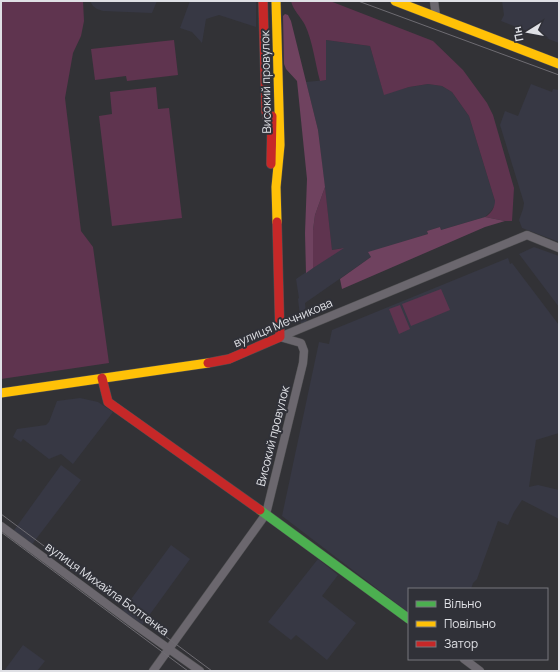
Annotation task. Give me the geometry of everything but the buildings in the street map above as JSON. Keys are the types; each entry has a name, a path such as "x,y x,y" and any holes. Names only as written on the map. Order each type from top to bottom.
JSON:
{"main road":[{"name":"Високий провулок","path":"263,1 266,110 271,133 275,143 278,162"},
{"name":"Високий провулок","path":"269,1 273,109 271,162 276,187"},
{"name":"Високий провулок","path":"276,1 280,145 276,187 280,337"},
{"path":"395,1 559,64"},
{"name":"вулиця Мечникова","path":"1,393 229,358 280,337"},
{"path":"102,378 108,402 266,514 408,618"}],"street":[{"path":"434,1 436,16"},
{"name":"вулиця Мечникова","path":"280,337 527,235 559,248"},
{"name":"Високий провулок","path":"153,671 266,514 303,363 304,351 301,343 280,337"},
{"name":"вулиця Михайла Болтенка","path":"1,526 200,671"},
{"path":"465,660 480,671"}],"shaded area":[{"path":"1,1 83,1 84,21 81,36 73,53 65,98 81,231 93,247 109,363 1,379"},
{"path":"90,1 157,1 152,13 103,11 93,6"},
{"path":"190,1 256,1 256,27 219,15 206,19 202,43 192,32 180,28"},
{"path":"291,1 330,1 433,41 463,70 487,103 493,115 514,188 512,221 485,217 492,210 495,201 469,116 452,92 442,86 428,84 409,87 384,95 370,46 326,40 326,80 320,81 308,32"},
{"path":"502,1 559,1 559,43 501,21 504,15"},
{"path":"285,14 288,15 291,21 318,130 325,187 315,215 313,230 313,268 306,273 305,233 307,179 297,81 286,69 284,64 283,16"},
{"path":"174,40 178,75 127,81 126,76 95,80 91,49"},
{"path":"326,40 370,46 384,94 409,87 428,84 442,86 452,92 469,116 495,205 485,217 441,230 440,227 427,231 428,234 369,252 371,257 305,303 307,323 301,324 296,279 342,248 332,250 318,130 306,82 326,80"},
{"path":"531,84 552,92 553,89 559,90 559,242 522,228 519,220 524,203 500,125 505,111 518,116"},
{"path":"156,87 158,109 169,108 182,218 112,226 99,116 112,114 110,92"},
{"path":"325,187 332,250 344,248 313,268 313,230 315,215"},
{"path":"485,217 505,221 485,227 342,289 340,279 371,257 368,252 428,234 427,231 440,227 441,230"},
{"path":"534,247 559,256 559,307 519,254"},
{"path":"508,258 510,264 512,263 559,325 559,433 536,440 529,487 538,485 559,490 559,519 522,500 508,525 498,521 477,579 473,583 471,588 408,588 408,612 282,516 319,342 329,344 332,330"},
{"path":"441,289 450,310 411,326 402,304"},
{"path":"400,305 410,329 399,334 389,309"},
{"path":"80,398 98,402 113,412 73,464 61,454 49,459 23,439 21,442 13,437 17,429 46,425 49,422 57,401"},
{"path":"61,465 81,480 30,547 12,533"},
{"path":"171,545 190,559 140,628 120,614"},
{"path":"318,559 338,575 322,596 356,623 327,660 296,635 291,640 268,622"},
{"path":"23,645 45,661 37,671 4,671"}],"tram line":[{"path":"358,1 559,75"},
{"path":"1,514 212,671"},
{"path":"1,532 188,671"}],"traffic: fast":[{"path":"260,510 408,618"}],"traffic: slow":[{"path":"276,1 280,145 276,187 277,222"},
{"path":"395,1 559,64"},
{"path":"1,393 208,363"}],"traffic: jam":[{"path":"263,1 266,111 269,126"},
{"path":"271,164 272,116"},
{"path":"208,363 229,359 280,337 277,222"},
{"path":"102,378 108,402 260,510"}]}
